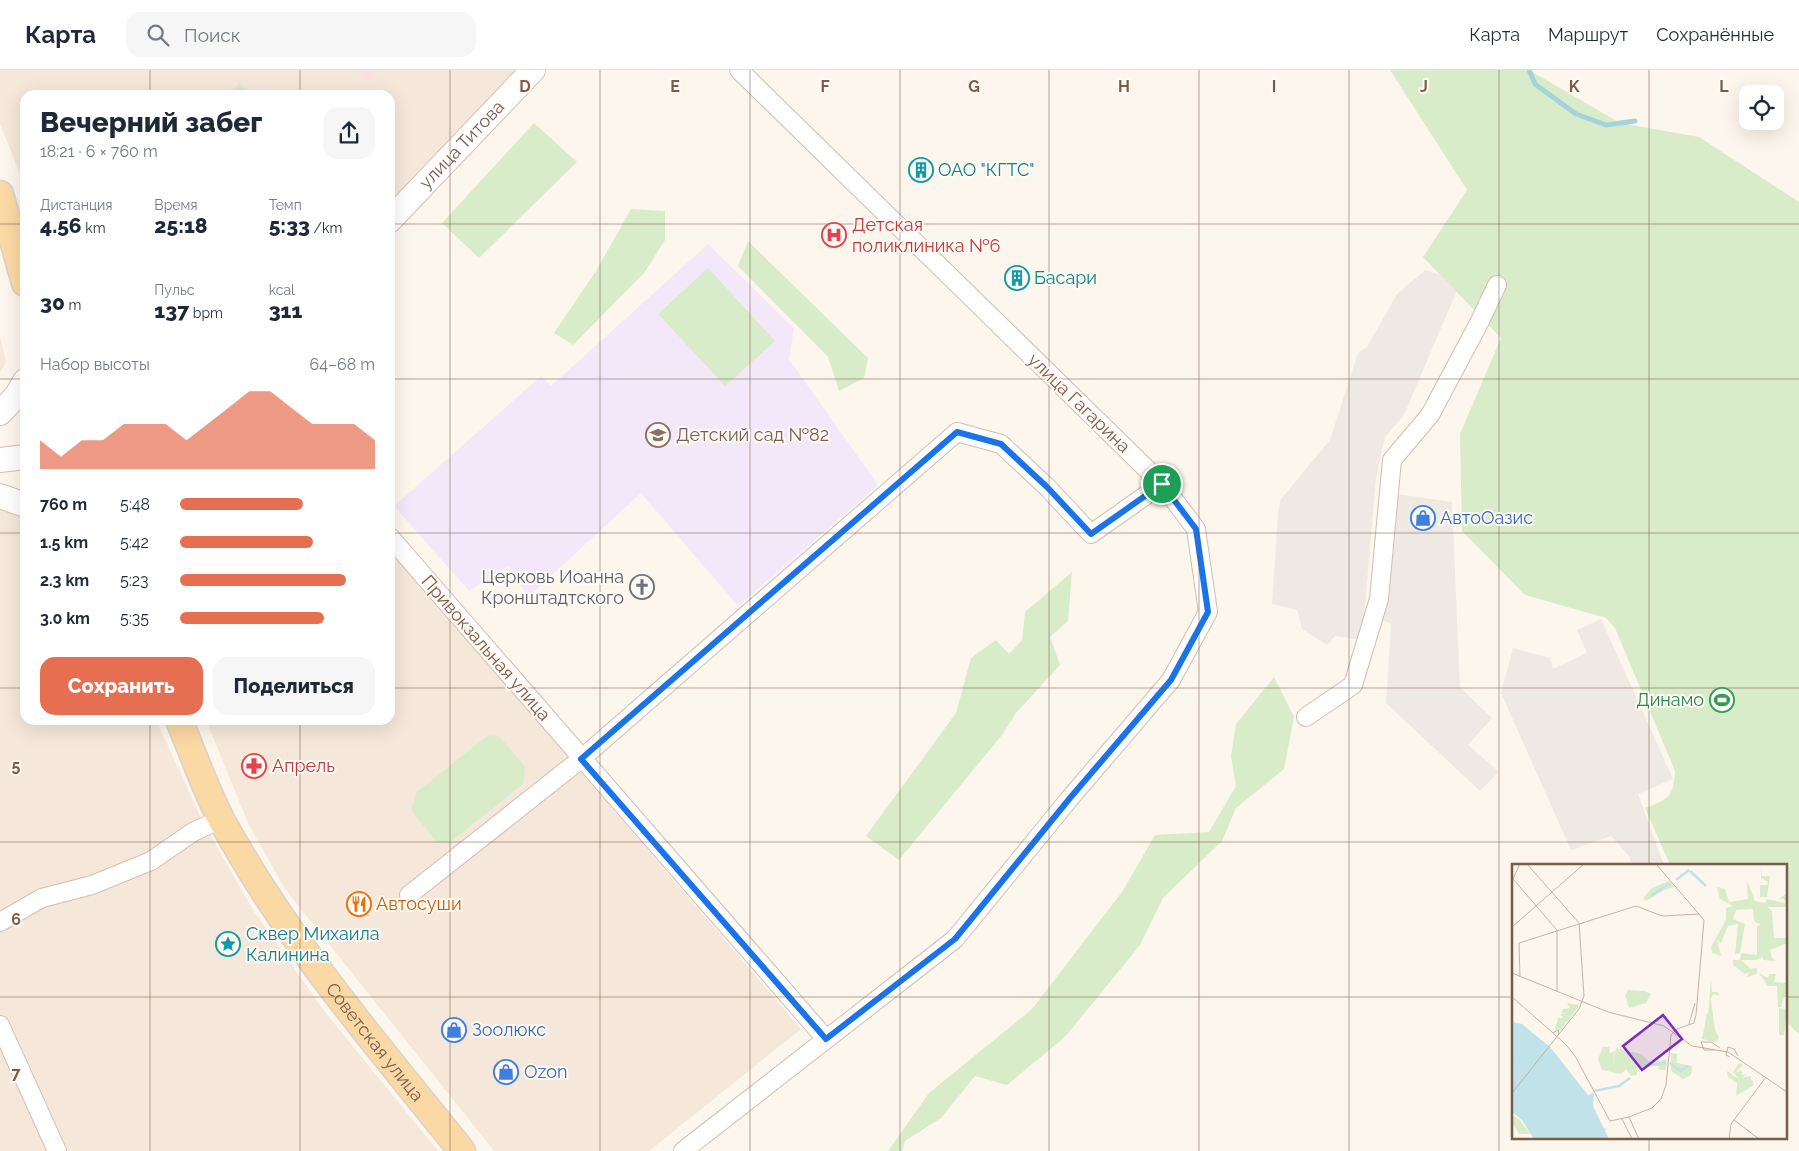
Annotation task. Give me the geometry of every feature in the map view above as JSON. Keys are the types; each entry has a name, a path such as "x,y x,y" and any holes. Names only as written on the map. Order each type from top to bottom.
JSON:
{"main road":[{"name":"улица Титова","path":"395,215 533,70"},
{"path":"0,194 20,265"},
{"path":"0,413 20,390"},
{"path":"0,460 20,458"},
{"path":"0,496 20,503"},
{"name":"Советская улица","path":"181,725 221,819 262,891 298,944 462,1151"}],"street":[{"name":"улица Гагарина","path":"683,1151 955,939 1070,798 1171,680 1208,612 1196,529 1162,484 739,70"},
{"path":"1306,717 1353,685 1379,599 1392,460 1430,414 1497,286"},
{"path":"409,895 581,759 957,432 1001,444 1047,487 1091,534 1162,484"},
{"name":"Привокзальная улица","path":"395,543 826,1039"},
{"path":"0,922 42,898 92,885 151,861 193,832 221,819"},
{"path":"0,1025 57,1151"}],"shaded area":[{"path":"0,70 515,70 395,196 395,90 20,90 20,174 0,124"},
{"path":"354,70 379,70 369,80"},
{"name":"Детский сад №82","path":"708,244 794,328 789,359 878,485 738,606 641,493 528,597 508,566 469,591 395,505 541,376 551,386"},
{"path":"1425,270 1461,281 1404,415 1385,437 1376,478 1362,640 1335,636 1327,645 1302,629 1297,610 1272,604 1278,513 1281,499 1330,440 1358,353 1367,347 1397,294"},
{"path":"0,337 6,362 0,372"},
{"path":"1397,494 1452,502 1460,687 1492,718 1468,745 1499,772 1480,791 1386,703 1391,624 1382,620"},
{"path":"0,506 20,513 20,725 158,725 203,822 253,910 325,1012 438,1151 0,1151"},
{"path":"395,555 801,1029 649,1151 494,1151 285,889 249,825 208,725 395,725"},
{"path":"1601,619 1673,779 1638,794 1664,864 1632,864 1629,856 1611,836 1571,850 1501,693 1513,648 1550,658 1553,669 1587,653 1577,630"}],"green space":[{"path":"1390,70 1529,70 1620,123 1699,137 1799,202 1799,1034 1786,1022 1786,864 1670,864 1645,808 1660,802 1668,796 1673,787 1675,771 1615,628 1606,618 1525,595 1462,531 1460,434 1501,338 1423,257 1467,190"},
{"path":"240,83 246,90 233,90"},
{"path":"534,123 577,162 479,258 442,223"},
{"path":"631,209 665,211 665,240 644,273 573,345 554,333 596,271"},
{"path":"748,241 868,358 864,378 839,391 828,357 738,266"},
{"path":"708,268 775,341 725,386 658,314"},
{"path":"1072,572 1068,621 1050,637 1060,665 1016,713 1002,735 899,860 866,836 956,713 971,658 996,640 1009,654 1022,640 1025,612"},
{"path":"1274,677 1294,717 1284,769 1236,808 1222,841 1163,898 1140,945 1065,1037 1007,1085 975,1076 941,1118 905,1141 902,1151 888,1151 929,1093 1032,1009 1122,892 1155,835 1209,832 1236,786 1231,756 1236,724"},
{"path":"488,735 499,736 525,767 523,784 448,844 437,843 411,810 417,792"}],"waterway":[{"path":"1529,70 1535,84 1576,114 1606,125 1635,121"}],"place":[{"name":"ОАО \"КГТС\"","path":"921,170"},
{"name":"Детская поликлиника №6","path":"834,235"},
{"name":"Басари","path":"1017,278"},
{"name":"Детский сад №82","path":"658,435"},
{"name":"АвтоОазис","path":"1423,518"},
{"name":"Церковь Иоанна Кронштадтского","path":"642,587"},
{"name":"Динамо","path":"1722,700"},
{"name":"Апрель","path":"254,766"},
{"name":"Автосуши","path":"359,904"},
{"name":"Сквер Михаила Калинина","path":"228,944"},
{"name":"Зоолюкс","path":"454,1030"},
{"name":"Ozon","path":"506,1072"}],"route":[{"path":"957,432 1001,444 1047,487 1091,534 1162,484 1196,529 1208,612 1171,680 1070,798 955,939 826,1039 581,759 957,432"}]}
